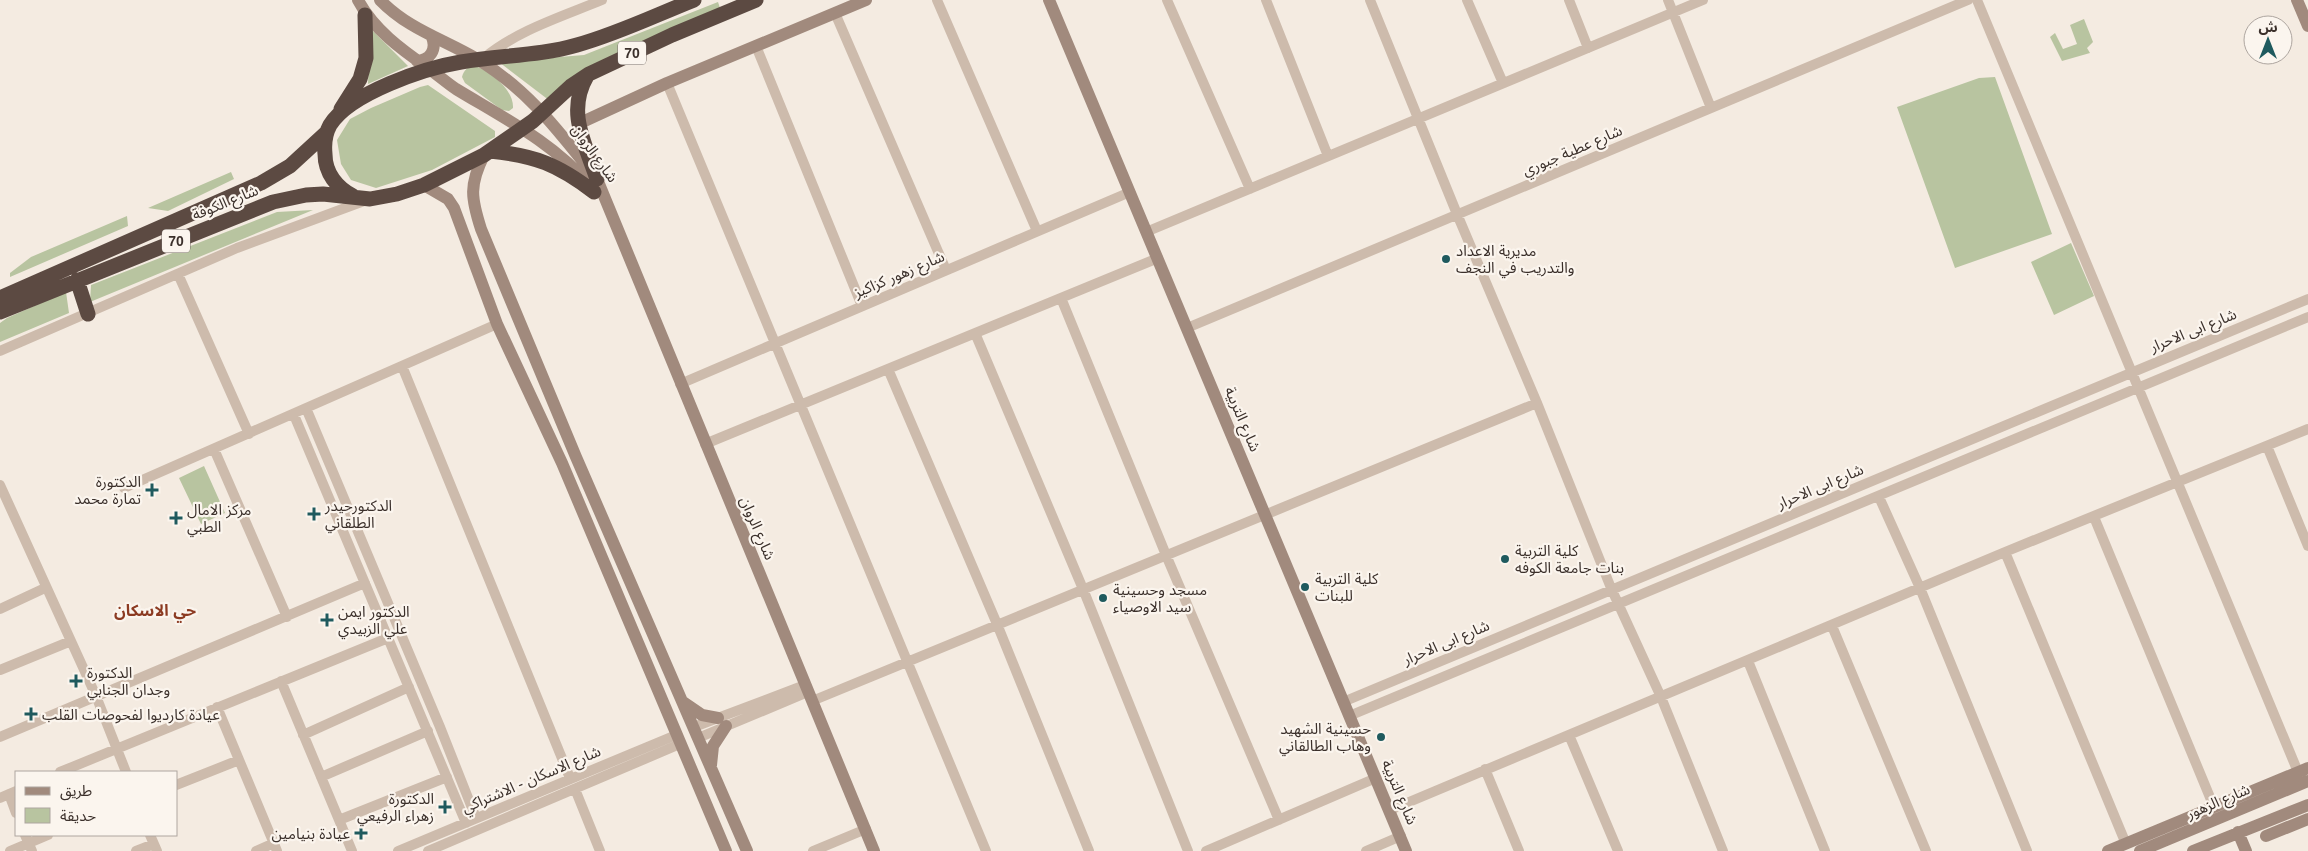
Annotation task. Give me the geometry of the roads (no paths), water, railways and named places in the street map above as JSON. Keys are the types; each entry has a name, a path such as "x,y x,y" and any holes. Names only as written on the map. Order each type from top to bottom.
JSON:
{"highway":[{"name":"70","path":"330,126 342,112 374,91 430,69 481,59 542,53 579,44 694,0"},
{"name":"70","path":"363,198 397,194 424,185 487,153 544,112 571,86 589,74 672,35 756,0"},
{"path":"363,198 344,191 335,183 328,171 325,158 330,126 360,79 366,58 365,15"},
{"path":"589,74 580,89 576,102 578,124 596,186"},
{"name":"شارع الكوفة","path":"2,308 261,183 290,166 330,126"},
{"path":"487,153 538,158 596,186"},
{"name":"شارع الكوفة","path":"2,308 273,202 306,195 340,195 363,198"},
{"path":"77,280 88,314"}],"main road":[{"path":"358,0 365,15"},
{"name":"شارع الروان","path":"380,0 408,23 432,37 481,59 513,85 544,112 596,186 612,217 874,851"},
{"path":"578,124 667,83 866,0"},
{"name":"شارع التربية","path":"1049,0 1406,851"},
{"path":"2297,0 2308,26"},
{"name":"شارع الروان","path":"365,15 417,60 456,88 522,129 596,186"},
{"path":"417,60 428,58 432,54 434,43 432,37"},
{"path":"487,153 473,178 472,186 476,214 576,457 747,851"},
{"path":"424,185 448,199 454,208 497,324 562,463 726,851"},
{"path":"562,463 567,457 576,457"},
{"path":"681,700 694,711 722,722 713,746 712,770"},
{"path":"2108,851 2214,807 2249,799 2303,770"},
{"name":"شارع الزهور","path":"2140,851 2249,799 2308,781"},
{"path":"2193,851 2308,805"},
{"path":"714,822 732,815"},
{"path":"2266,836 2308,819"},
{"path":"2238,832 2244,850"}],"street":[{"path":"481,59 523,33 602,0"},
{"path":"937,0 1037,231"},
{"path":"1166,0 1250,189"},
{"path":"1266,0 1328,156"},
{"path":"1370,0 1457,214 1538,402 1611,588 1661,697 1723,851"},
{"path":"1467,0 1503,83"},
{"path":"1569,0 1588,48"},
{"path":"1668,0 1711,108"},
{"path":"1146,232 1703,0"},
{"name":"شارع عطية جبوري","path":"1187,328 1968,0"},
{"path":"1977,0 2132,371 2303,770"},
{"path":"836,13 946,270"},
{"path":"756,46 862,306"},
{"path":"667,83 986,851"},
{"name":"شارع زهور كزاكيز","path":"680,384 1130,192"},
{"path":"0,351 238,248 363,198"},
{"path":"705,444 1158,258"},
{"path":"178,274 248,434"},
{"path":"1060,298 1166,555 1280,820"},
{"name":"شارع ابی الاحرار","path":"1343,702 1611,588 2308,299"},
{"name":"شارع ابی الاحرار","path":"1349,716 2308,317"},
{"path":"124,488 294,415 497,324"},
{"path":"975,333 1083,590 1188,851"},
{"path":"402,366 570,778"},
{"path":"888,369 998,624 1088,851"},
{"path":"696,732 809,692 907,662 1538,402"},
{"path":"306,408 440,726 476,818"},
{"path":"294,415 466,823"},
{"path":"1390,810 2005,552 2094,518 2308,429"},
{"path":"2267,446 2308,546"},
{"path":"214,449 287,617"},
{"path":"0,485 45,588 96,696 126,771"},
{"path":"1879,497 1920,588 2027,851"},
{"path":"2094,518 2214,807"},
{"path":"2005,552 2126,844"},
{"path":"0,737 365,583"},
{"path":"0,608 45,588"},
{"path":"1832,626 1926,851"},
{"path":"62,771 388,638"},
{"path":"0,670 71,641"},
{"path":"1748,661 1825,851"},
{"path":"281,681 352,851"},
{"path":"303,735 409,687"},
{"path":"217,707 275,847 256,851"},
{"path":"321,777 428,731"},
{"path":"1569,735 1618,851"},
{"name":"شارع الاسكان - الاشتراكي","path":"398,851 570,778 678,740"},
{"name":"شارع الاسكان - الاشتراكي","path":"428,851 575,789 678,740"},
{"path":"178,785 239,760"},
{"path":"1486,770 1519,851"},
{"path":"339,820 447,776"},
{"path":"1206,851 1376,778"},
{"path":"575,789 600,851"},
{"path":"8,794 15,811"},
{"path":"516,800 522,812"},
{"path":"813,851 866,830"},
{"path":"10,851 46,836"},
{"path":"1366,851 1401,836"},
{"path":"136,851 154,843"}],"place":[{"name":"مديرية الاعداد والتدريب في النجف","path":"1446,259"},
{"name":"الدكتورة تمارة محمد","path":"152,490"},
{"name":"الدكتورحيدر الطلقاني","path":"314,514"},
{"name":"مركز الامال الطبي","path":"176,518"},
{"name":"كلية التربية بنات جامعة الكوفه","path":"1505,559"},
{"name":"كلية التربية للبنات","path":"1305,587"},
{"name":"مسجد وحسينية سيد الاوصياء","path":"1103,598"},
{"name":"الدكتور ايمن علي الزبيدي","path":"327,620"},
{"name":"الدكتورة وجدان الجنابي","path":"76,681"},
{"name":"عيادة كارديوا لفحوصات القلب","path":"31,714"},
{"name":"حسينية الشهيد وهاب الطالقاني","path":"1381,737"},
{"name":"الدكتورة زهراء الرفيعي","path":"445,807"},
{"name":"عيادة بنيامين","path":"361,833"}],"district":[{"name":"حي الاسكان","path":"155,610"}]}
